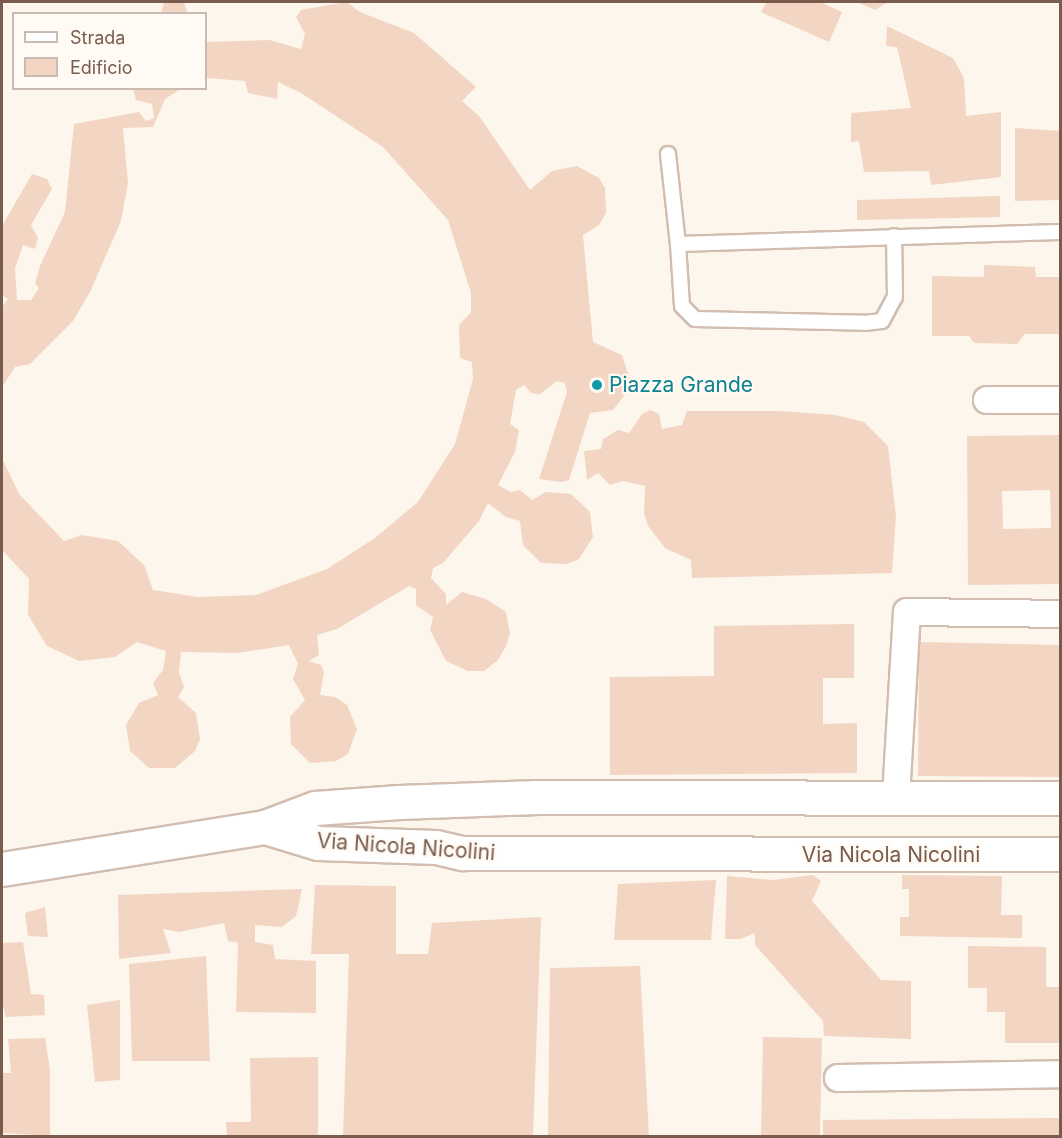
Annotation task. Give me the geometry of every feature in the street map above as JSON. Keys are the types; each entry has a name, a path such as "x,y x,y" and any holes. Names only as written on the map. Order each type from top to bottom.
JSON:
{"street":[{"path":"987,400 1060,400"},
{"path":"896,797 907,612 1060,614"},
{"name":"Via Nicola Nicolini","path":"265,827 315,808 538,797 1060,798"},
{"path":"436,847 425,841 420,822 431,807 447,801"},
{"path":"2,869 265,827"},
{"name":"Via Nicola Nicolini","path":"265,827 318,843 436,847 463,853 1060,854"},
{"path":"838,1078 1060,1074"}],"lane":[{"path":"668,154 682,306 695,319 865,323 882,321 895,297 894,236"},
{"path":"678,244 1060,232"}],"building":[{"path":"164,2 184,2 187,12 162,12"},
{"name":"Piazza Grande","path":"346,2 360,12 414,33 476,87 462,101 479,116 530,190 552,171 577,166 599,178 605,188 606,213 599,225 583,235 593,342 622,355 630,380 628,391 613,410 590,413 569,480 561,482 539,479 567,392 565,383 557,381 540,394 531,393 524,385 516,390 510,424 519,430 515,452 498,485 511,492 520,490 532,500 546,492 571,494 590,512 593,537 579,559 567,564 541,563 523,545 520,521 506,517 488,503 479,521 443,563 433,568 431,578 446,594 446,605 462,592 486,599 506,612 510,633 498,660 484,671 468,671 446,661 430,630 433,617 416,605 416,589 409,586 337,629 317,635 319,655 309,661 321,665 324,672 320,695 335,697 347,705 357,729 348,754 336,761 310,763 291,744 290,717 305,700 293,679 298,664 289,645 237,653 181,652 179,672 184,687 178,697 196,713 200,739 195,751 175,768 149,768 130,751 126,725 139,703 158,695 153,683 163,670 166,651 137,642 115,657 79,661 47,646 28,615 29,579 2,550 2,458 19,494 64,541 82,535 118,541 144,565 153,590 198,597 256,595 327,569 375,538 418,502 455,444 473,379 472,362 460,358 459,325 471,312 471,293 448,220 383,147 301,93 278,82 277,99 248,93 245,81 207,78 207,42 269,40 301,49 305,34 296,17 301,10"},
{"path":"767,2 820,2 842,12 829,42 761,12"},
{"path":"857,2 888,2 875,10"},
{"path":"887,26 953,58 964,78 966,116 1001,112 1001,177 931,185 929,171 864,172 859,141 851,142 851,113 911,108 897,47 886,46"},
{"path":"134,90 179,90 165,99 153,127 123,128 128,183 121,221 90,292 73,321 30,364 15,367 2,387 2,307 8,299 2,295 2,226 32,174 47,179 52,189 31,225 38,238 35,249 23,245 15,268 17,300 31,300 39,288 35,283 40,266 65,212 74,124 139,112 146,121 154,118 152,104 136,100"},
{"path":"1015,128 1060,131 1060,200 1015,201"},
{"path":"1000,196 1000,217 857,220 857,200"},
{"path":"984,265 1035,267 1036,277 1060,277 1060,334 1025,334 1017,344 974,343 969,336 932,336 932,276 984,277"},
{"path":"650,410 659,414 662,429 682,425 687,411 781,411 835,415 864,422 888,446 896,517 892,573 692,578 691,560 665,548 648,526 644,513 645,486 623,481 610,485 598,473 587,480 584,451 601,449 603,439 618,430 629,433 642,414"},
{"path":"1060,435 1060,584 968,585 967,436","holes":["1050,490 1051,528 1003,529 1002,491"]},
{"path":"854,624 854,678 823,678 823,724 857,723 857,773 610,775 610,677 714,676 714,626"},
{"path":"919,642 1060,645 1060,777 918,776"},
{"path":"813,875 821,881 812,901 881,980 911,981 911,1039 824,1036 823,1021 755,945 755,933 741,939 725,939 727,876 773,880"},
{"path":"902,875 1002,876 1001,915 1022,915 1022,938 900,936 900,917 909,917 909,889 902,889"},
{"path":"716,880 711,940 614,940 618,884"},
{"path":"315,885 396,886 396,954 428,954 432,923 541,917 533,1136 343,1136 349,954 311,954"},
{"path":"302,889 296,916 282,927 255,925 255,942 273,945 275,959 316,961 316,1013 236,1012 238,943 228,941 224,923 179,932 163,929 171,953 119,959 118,895"},
{"path":"45,907 48,937 28,936 25,913"},
{"path":"23,942 31,994 44,995 45,1015 6,1017 2,1002 2,943"},
{"path":"968,946 1046,947 1046,987 1060,987 1060,1043 1005,1043 1005,1012 987,1012 987,988 968,988"},
{"path":"206,956 210,1061 132,1061 129,964"},
{"path":"640,966 649,1136 548,1136 550,968"},
{"path":"120,1000 120,1080 95,1082 87,1005"},
{"path":"763,1037 822,1038 820,1136 761,1136"},
{"path":"45,1038 50,1070 50,1136 2,1133 2,1073 11,1073 8,1039"},
{"path":"318,1057 318,1136 227,1136 226,1122 251,1122 250,1058"},
{"path":"1060,1118 1060,1136 823,1136 823,1120"}],"place":[{"name":"Piazza Grande","path":"597,385"}]}
